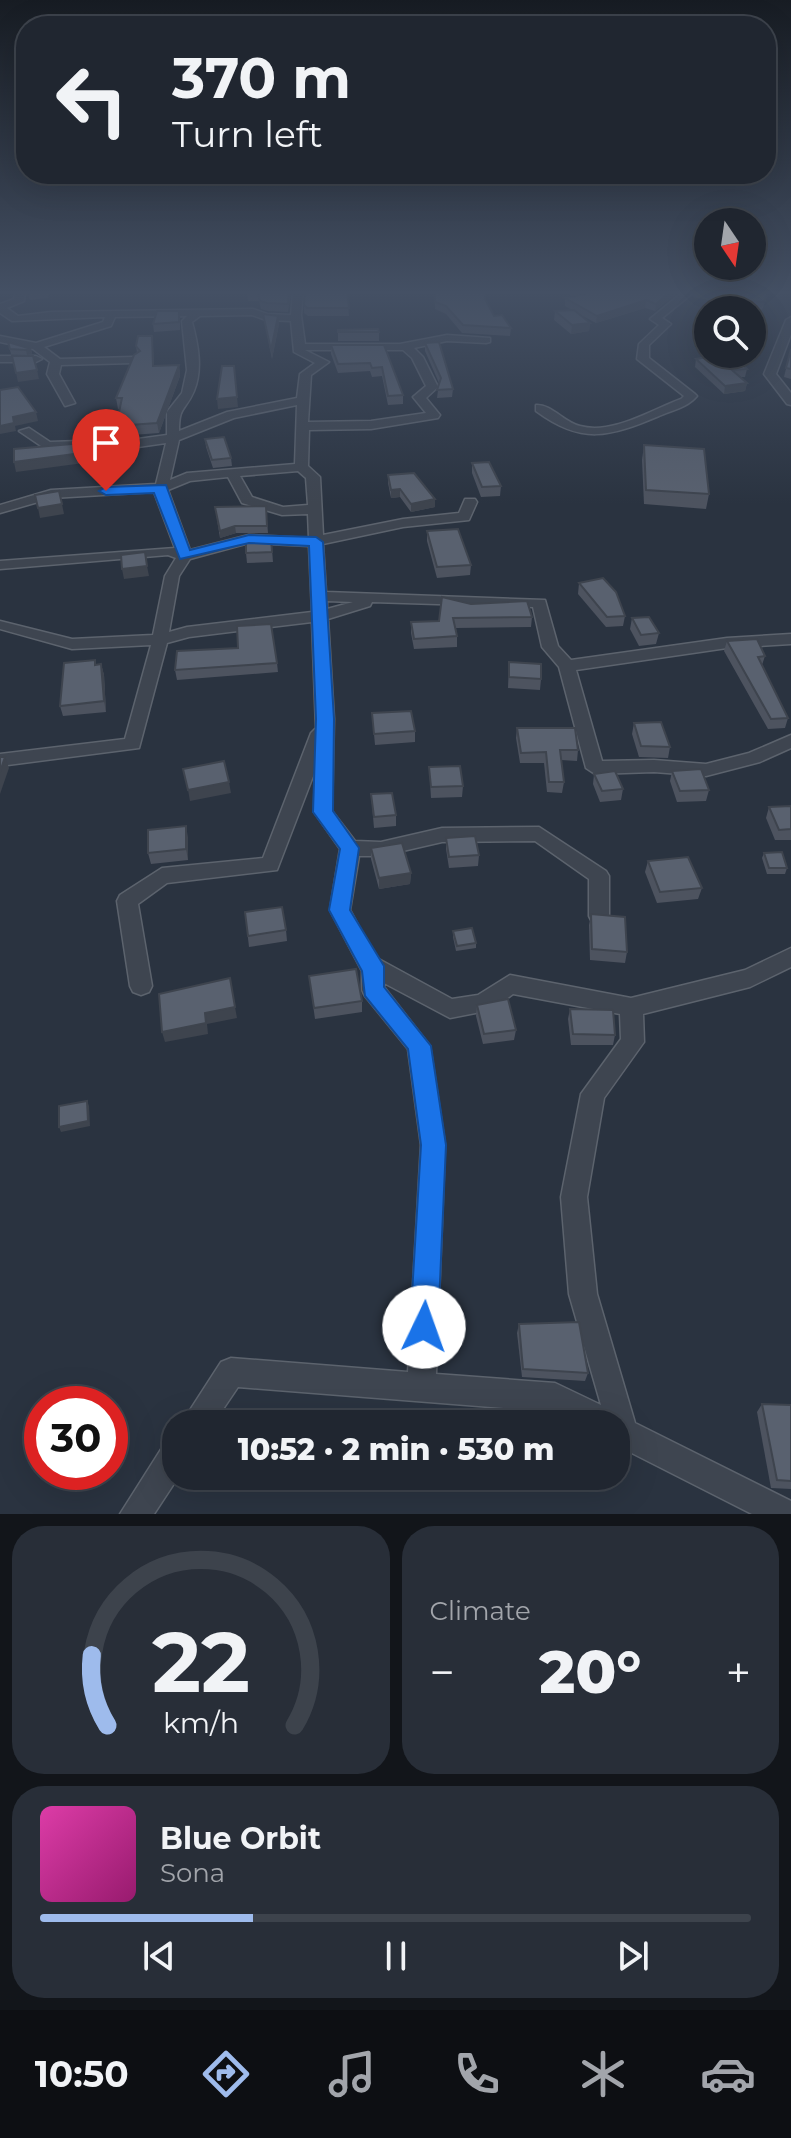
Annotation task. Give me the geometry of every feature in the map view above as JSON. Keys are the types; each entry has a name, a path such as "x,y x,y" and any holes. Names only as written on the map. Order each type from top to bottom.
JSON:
{"street":[{"path":"53,363 53,374 69,403"},
{"path":"185,556 160,494 173,438 173,412 186,402 194,363"},
{"path":"301,467 305,426 301,401 306,374 322,363"},
{"path":"305,426 371,425 434,415 419,397 432,387 420,363"},
{"path":"540,408 561,427 601,433 685,402 691,396 648,363"},
{"path":"774,363 770,374 791,401"},
{"path":"25,431 47,446 173,438 231,415 301,401"},
{"path":"0,509 51,494 162,488 187,477 301,467 313,477 325,719 323,812 350,848 340,910 367,963 450,1009 483,1003 510,984 631,1007 750,978 791,957"},
{"path":"232,473 247,500 282,511 314,512 333,526 360,533"},
{"path":"0,565 169,551 185,556 249,539 316,542 403,523 464,517 470,502"},
{"path":"0,760 133,744 160,640 172,576 185,556"},
{"path":"319,596 540,603 550,647 567,666 595,768 654,766 706,770 754,758 791,741"},
{"path":"4,625 72,644 160,640 187,632 320,616 379,599"},
{"path":"567,666 727,643 791,639"},
{"path":"141,986 127,901 162,876 270,865 325,719"},
{"path":"350,848 381,849 442,835 539,834 599,876 599,916"},
{"path":"373,966 373,990 419,1046 433,1145 421,1388"},
{"path":"611,1410 583,1294 574,1197 593,1094 633,1042 631,1007"},
{"path":"205,1410 231,1372 555,1398 579,1410"},
{"path":"630,1436 785,1514"},
{"path":"136,1514 162,1475"}],"building":[{"path":"14,363 35,363 37,370 16,373"},
{"path":"131,363 179,365 157,423 116,426 122,398 116,398"},
{"path":"338,363 391,363 403,395 388,396 382,367 372,368 370,363"},
{"path":"434,363 445,363 453,389 437,390 441,378"},
{"path":"222,366 234,366 237,397 217,399"},
{"path":"706,368 746,368 732,370 747,383 725,386"},
{"path":"18,387 36,412 13,417 14,423 0,426 0,390"},
{"path":"224,437 231,458 212,460 205,439"},
{"path":"95,442 97,451 14,462 14,449"},
{"path":"644,445 704,449 709,494 646,490"},
{"path":"489,462 501,486 482,487 472,463"},
{"path":"414,473 435,499 411,504 400,489 391,490 388,475"},
{"path":"59,491 62,504 38,508 35,495"},
{"path":"266,506 267,526 235,526 220,531 215,507"},
{"path":"458,529 471,565 437,567 427,531"},
{"path":"246,536 271,537 272,552 246,553"},
{"path":"145,552 147,566 122,569 121,555"},
{"path":"603,578 616,592 625,616 607,617 579,583"},
{"path":"442,597 471,604 527,601 532,617 453,618 457,636 414,639 411,622 439,621"},
{"path":"649,617 659,633 641,635 632,618"},
{"path":"271,624 277,663 175,670 177,651 238,648 237,626"},
{"path":"757,639 765,656 758,657 788,718 771,719 727,641"},
{"path":"95,660 95,665 101,664 104,701 60,706 64,663"},
{"path":"509,662 541,664 541,679 509,677"},
{"path":"411,711 415,731 374,734 372,713"},
{"path":"661,722 670,747 641,746 634,723"},
{"path":"517,728 575,728 578,750 560,750 564,782 549,782 546,752 521,753"},
{"path":"224,761 229,782 188,790 183,769"},
{"path":"460,766 463,786 431,787 429,767"},
{"path":"701,769 709,790 680,791 672,771"},
{"path":"615,771 623,789 602,791 594,774"},
{"path":"392,793 396,815 374,817 371,794"},
{"path":"791,806 791,829 779,830 769,807"},
{"path":"186,826 186,849 148,853 148,830"},
{"path":"475,836 479,855 449,857 446,838"},
{"path":"402,843 411,873 379,878 371,848"},
{"path":"782,852 787,868 769,868 764,853"},
{"path":"688,857 702,888 660,892 648,861"},
{"path":"282,907 286,930 248,936 245,912"},
{"path":"591,914 625,917 627,952 592,949"},
{"path":"472,928 476,943 457,946 453,931"},
{"path":"356,969 362,1001 314,1008 309,976"},
{"path":"230,978 235,1007 205,1013 206,1023 162,1032 159,994"},
{"path":"508,999 516,1030 484,1034 477,1005"},
{"path":"570,1009 613,1010 615,1035 573,1034"},
{"path":"87,1101 88,1121 59,1127 59,1106"},
{"path":"579,1322 588,1373 523,1369 519,1324"},
{"path":"762,1404 791,1405 791,1481 777,1480"}],"route":[{"path":"106,491 162,488 160,494 175,524 185,556 249,539 316,542 325,719 323,812 350,848 340,910 367,963 373,966 373,990 419,1046 433,1145 424,1327"}]}
